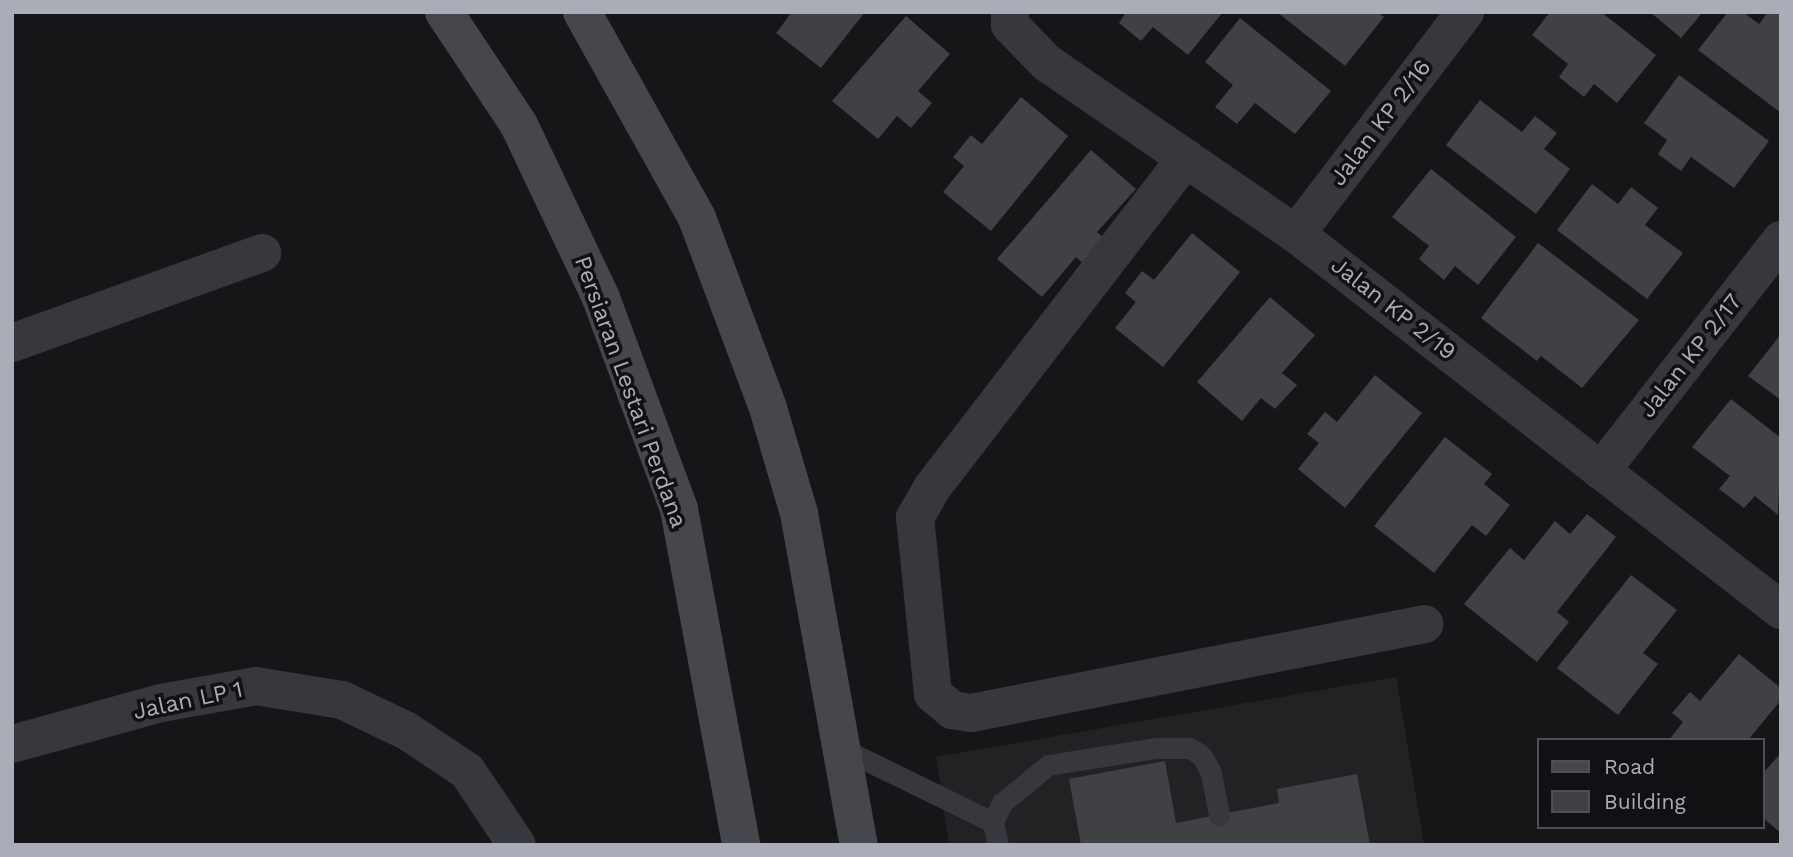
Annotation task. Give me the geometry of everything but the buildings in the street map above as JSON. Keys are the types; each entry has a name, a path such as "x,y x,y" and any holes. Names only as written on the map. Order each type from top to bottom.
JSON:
{"main road":[{"name":"Persiaran Lestari Perdana","path":"444,12 519,125 601,298 679,509 741,845"},
{"path":"582,12 697,218 768,408 799,513 859,845"}],"street":[{"name":"Jalan KP 2/19","path":"1010,12 1010,25 1047,63 1296,234 1781,610"},
{"name":"Jalan KP 2/16","path":"1296,234 1465,12"},
{"path":"1186,158 932,488 915,517 933,694 952,710 971,713 1424,624"},
{"name":"Jalan KP 2/17","path":"1601,471 1781,240"},
{"path":"12,343 262,253"},
{"name":"Jalan LP 1","path":"12,744 161,703 256,687 342,700 407,731 467,771 517,845"}],"lane":[{"path":"841,748 993,822"},
{"path":"998,845 993,822 1002,803 1048,765 1155,748 1190,748 1202,756 1211,773 1219,815"}],"shaded area":[{"path":"1396,677 1424,845 949,845 936,757"}]}
